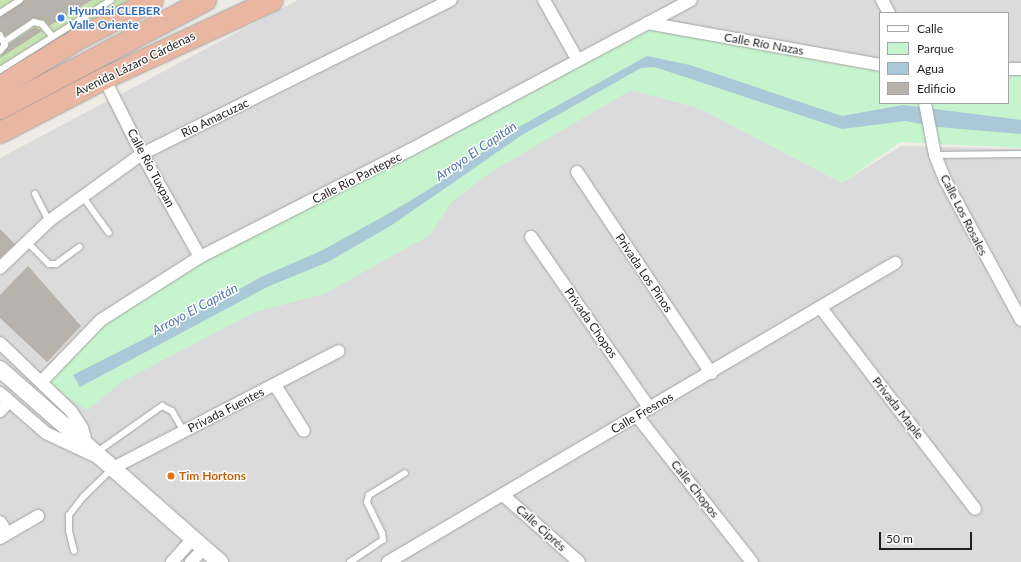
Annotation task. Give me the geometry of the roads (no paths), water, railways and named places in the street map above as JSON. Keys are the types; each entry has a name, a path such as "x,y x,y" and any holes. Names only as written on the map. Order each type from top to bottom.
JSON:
{"highway":[{"path":"0,86 75,40 152,0"},
{"name":"Avenida Lázaro Cárdenas","path":"0,108 204,0"},
{"name":"Avenida Lázaro Cárdenas","path":"0,132 104,78 272,0"}],"street":[{"name":"Río Amacuzac","path":"0,268 26,241 49,221 142,154 451,0"},
{"path":"544,0 577,59"},
{"name":"Calle Río Pantepec","path":"42,381 101,320 200,257 412,149 577,59 691,0"},
{"path":"882,0 888,12"},
{"name":"Calle Río Nazas","path":"647,23 879,65"},
{"path":"1009,69 1021,69"},
{"name":"Calle Río Tuxpan","path":"104,78 142,154 200,257"},
{"name":"Calle Los Rosales","path":"925,104 935,155 960,210 1021,320"},
{"name":"Privada Los Pinos","path":"577,172 711,373"},
{"name":"Privada Chopos","path":"531,237 650,409"},
{"name":"Calle Fresnos","path":"388,562 895,264"},
{"name":"Privada Maple","path":"821,308 975,509"},
{"path":"0,343 42,381 71,411 99,456"},
{"name":"Privada Fuentes","path":"99,456 184,432 339,351"},
{"path":"1,370 220,562"},
{"path":"275,385 304,431"},
{"path":"0,411 4,397 46,433 81,451 99,456"},
{"name":"Calle Chopos","path":"637,416 752,562"},
{"name":"Calle Ciprés","path":"503,494 579,562"},
{"path":"0,522 3,535 38,516"},
{"path":"172,562 198,543"},
{"path":"191,562 198,543"}],"lane":[{"path":"0,13 20,0"},
{"path":"0,70 111,0"},
{"path":"4,42 34,22 42,24 52,36"},
{"path":"0,35 4,42 4,47 0,51"},
{"path":"935,155 1021,154"},
{"path":"34,194 49,221"},
{"path":"83,197 109,234"},
{"path":"26,241 49,264 56,264 79,246"},
{"path":"74,551 69,536 69,515 99,456 162,406 172,411 184,432"},
{"path":"350,562 383,540 382,533 367,502 369,495 405,473"}],"water":[{"path":"647,56 690,65 842,116 903,105 1021,120 1021,134 938,127 905,121 842,129 654,67 641,68 522,135 392,225 328,262 267,287 80,387 73,375 215,303 261,277 323,250 386,215 428,190 517,128"}],"place":[{"name":"Hyundai CLEBER Valle Oriente","path":"61,18"},
{"name":"Tim Hortons","path":"171,476"}],"water label":[{"name":"Arroyo El Capitán","path":"476,151"},
{"name":"Arroyo El Capitán","path":"195,309"}]}
